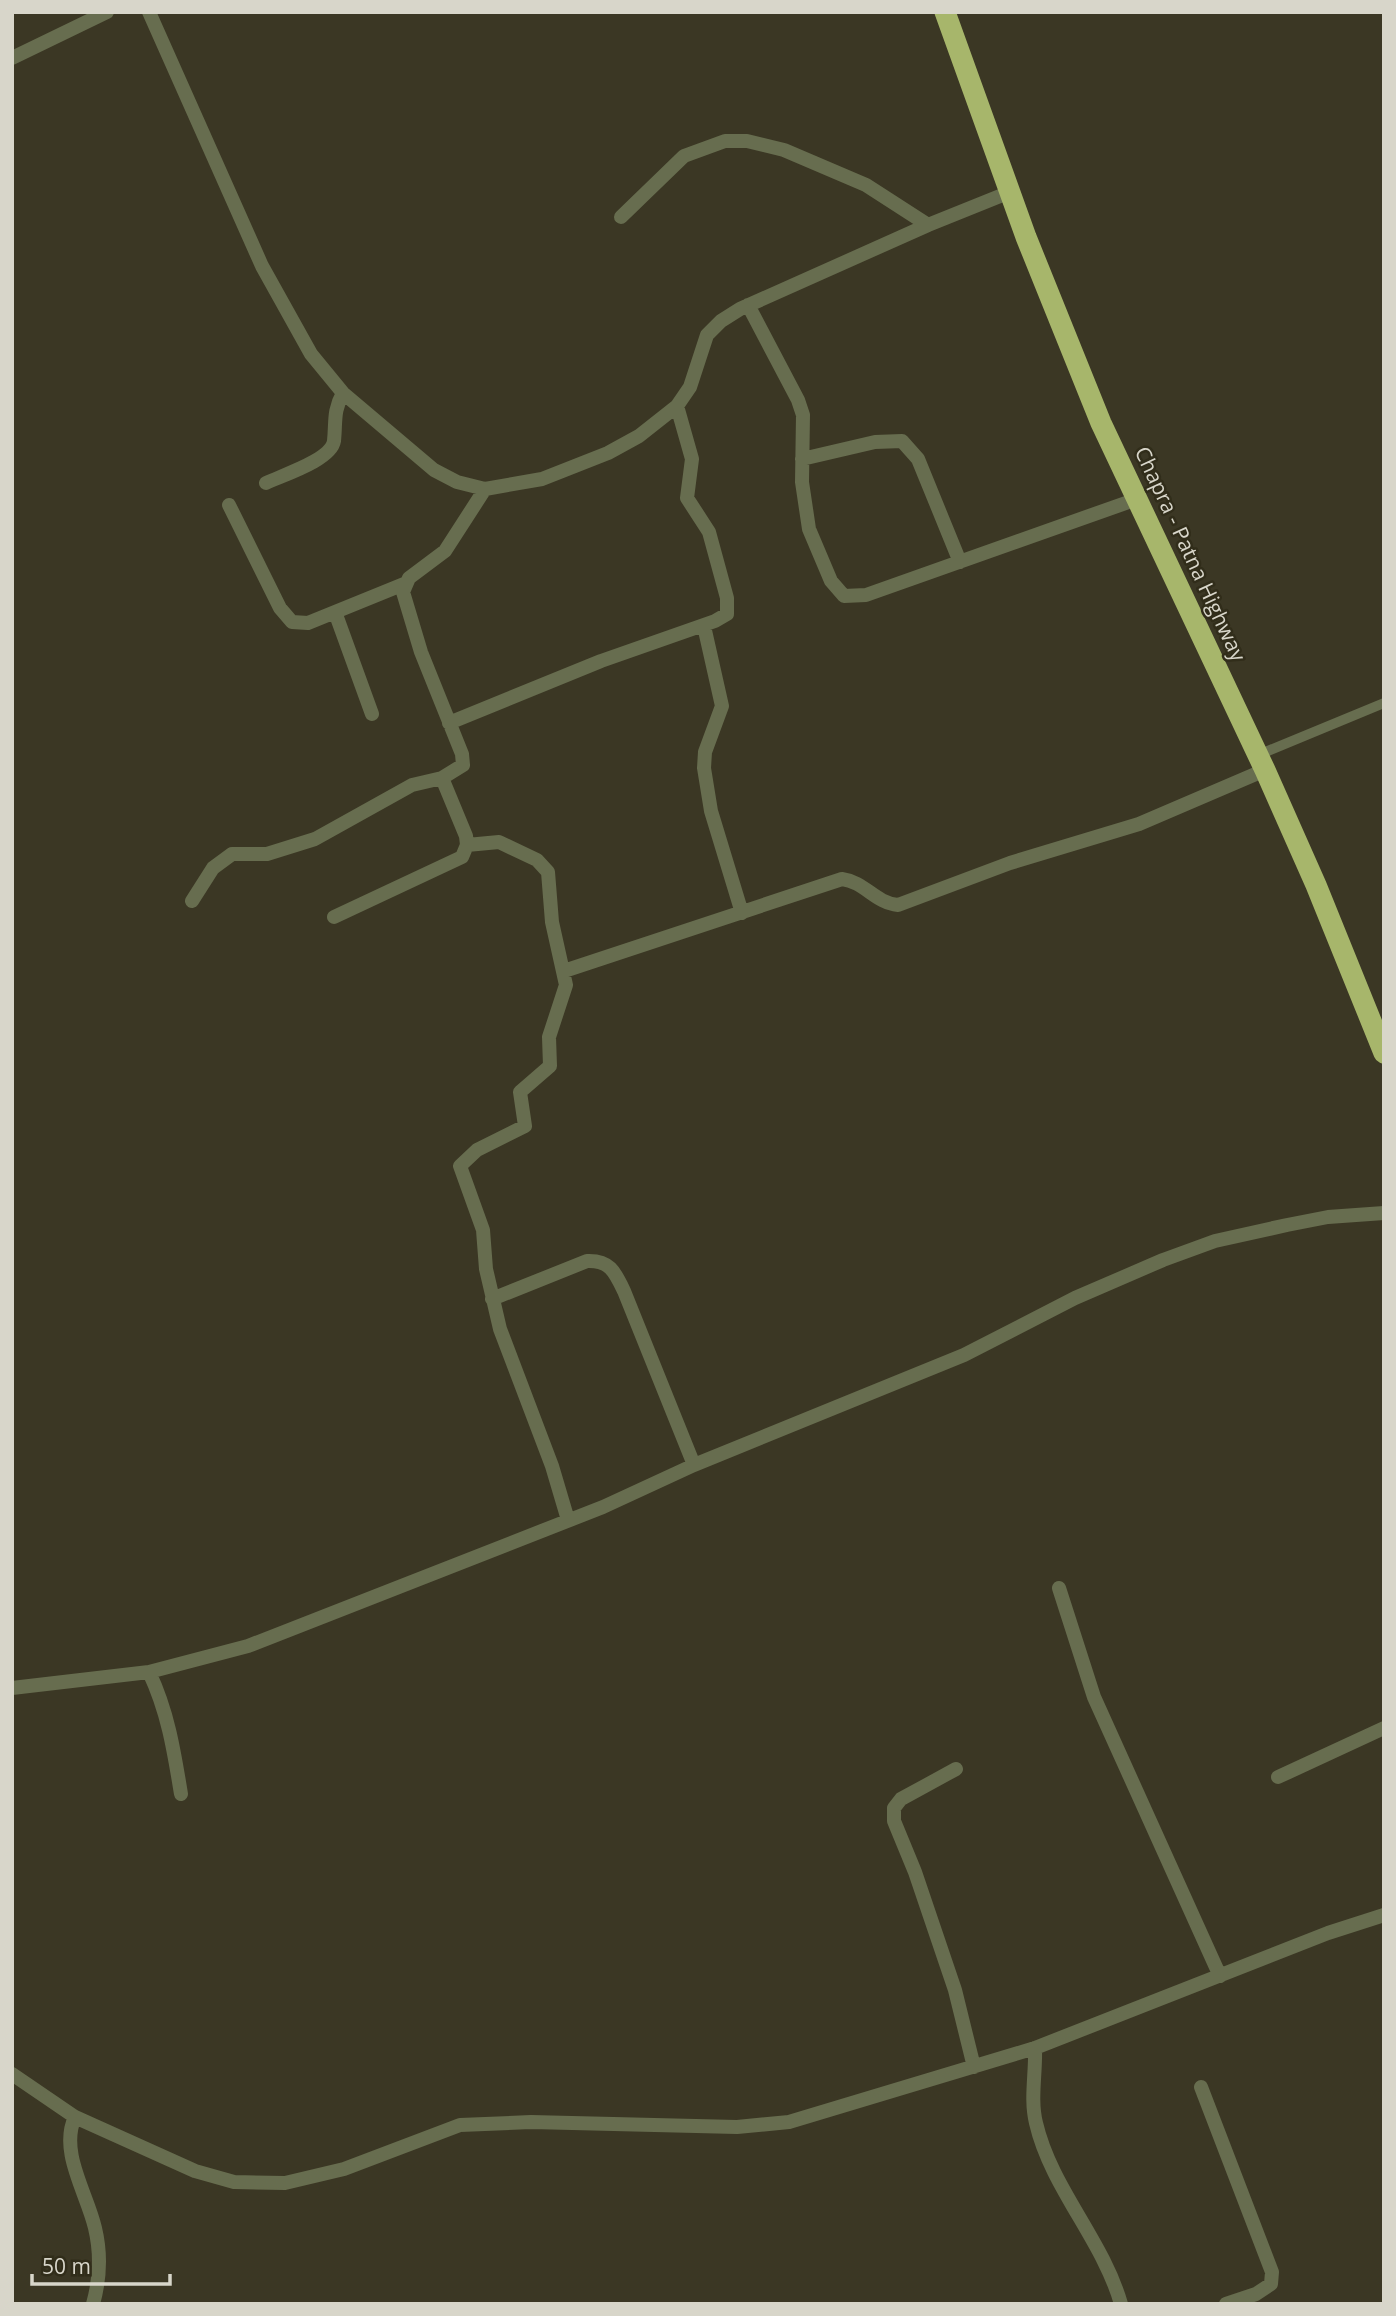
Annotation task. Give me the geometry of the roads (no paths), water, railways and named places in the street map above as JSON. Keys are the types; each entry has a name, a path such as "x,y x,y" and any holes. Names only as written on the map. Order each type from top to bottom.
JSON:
{"highway":[{"name":"Chapra - Patna Highway","path":"945,12 963,65 968,69 1010,192 1101,423 1261,763 1378,1022 1384,1053"},
{"name":"Chapra - Patna Highway","path":"952,12 970,63 968,69"}],"street":[{"path":"12,58 107,12"},
{"path":"149,12 280,303 311,354 343,393 434,470 457,482 485,489 511,487 568,471 639,436 677,406 690,387 707,335 721,321 748,305 928,225 1010,192"},
{"path":"621,217 684,156 725,141 747,141 784,150 866,185 928,225"},
{"path":"748,305 798,400 803,415 804,505 809,529 827,573 844,596 866,595 1137,499"},
{"path":"266,483 327,454 334,443 334,410 343,393"},
{"path":"449,723 601,661 723,617 729,605 709,532 687,498 692,459 677,406"},
{"path":"802,459 875,442 902,441 911,447 918,460 960,562"},
{"path":"229,505 286,617 301,624 404,584 445,551 485,489"},
{"path":"192,901 213,868 232,854 268,854 303,843 346,824 412,785 442,778 460,768 464,761 411,623 403,592 404,584"},
{"path":"335,612 372,714"},
{"path":"704,626 722,706 705,752 704,768 711,811 742,913"},
{"path":"564,971 842,879 854,881 884,904 898,905 1010,863 1139,824 1261,763"},
{"path":"334,917 456,862 466,852 467,845 442,778"},
{"path":"467,845 499,842 544,865 551,881 552,922 564,971 564,994 549,1037 550,1066 520,1091 526,1126 477,1150 460,1166 483,1230 492,1299 500,1329 552,1466 568,1520"},
{"path":"12,1688 149,1672 248,1646 568,1520 694,1465 964,1356 1075,1298 1215,1241 1328,1217 1384,1213"},
{"path":"492,1299 578,1264 599,1260 609,1264 624,1291 694,1465"},
{"path":"1059,1588 1094,1697 1220,1976"},
{"path":"149,1672 161,1699 172,1736 181,1794"},
{"path":"1278,1777 1384,1728"},
{"path":"956,1769 901,1799 894,1808 894,1821 915,1872 955,1990 974,2067"},
{"path":"12,2074 75,2117 195,2171 234,2182 285,2183 344,2169 460,2125 531,2122 737,2127 789,2122 1035,2048 1328,1933 1384,1915"},
{"path":"1035,2048 1033,2095 1036,2124 1071,2205 1116,2288 1121,2304"},
{"path":"1200,2087 1272,2272 1271,2284 1262,2291 1226,2304"},
{"path":"75,2117 68,2138 98,2241 99,2266 93,2304"}],"lane":[{"path":"1261,763 1384,703"}]}
